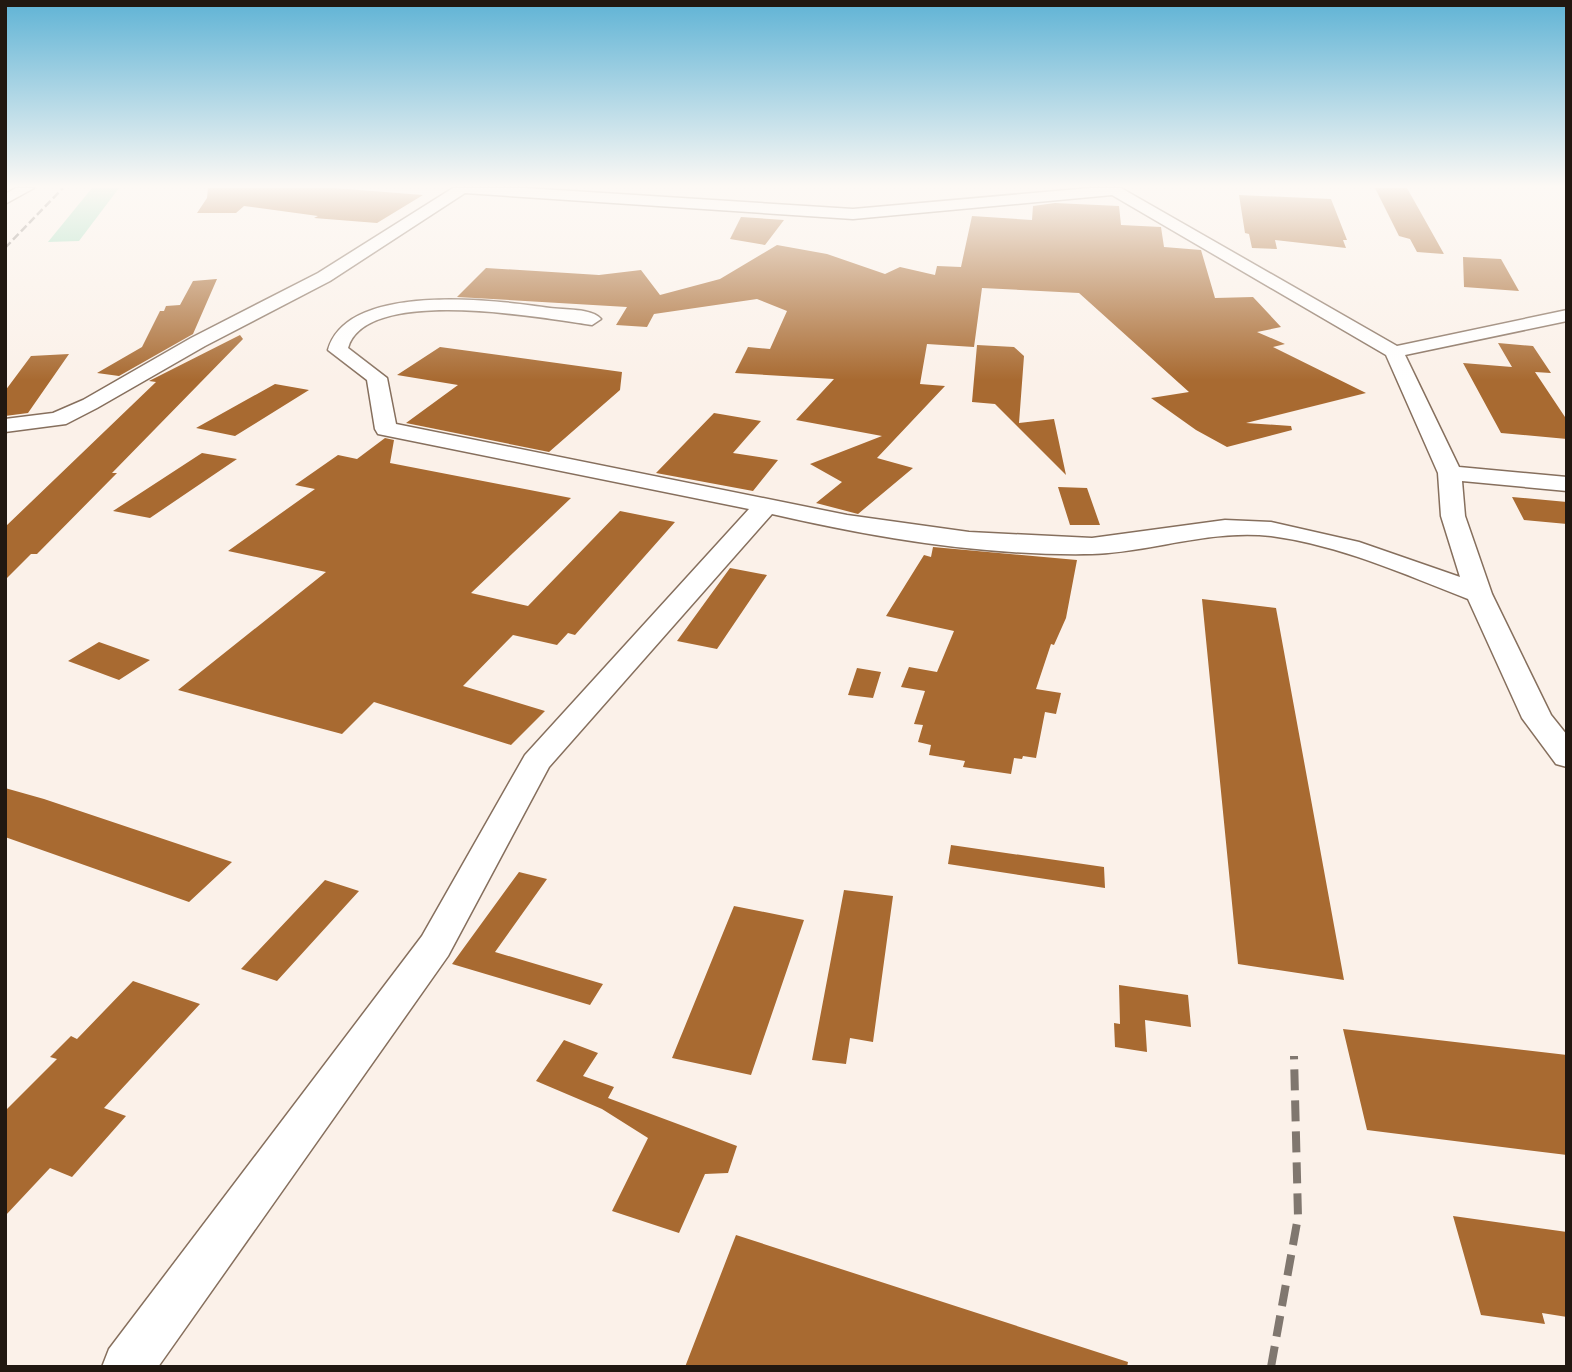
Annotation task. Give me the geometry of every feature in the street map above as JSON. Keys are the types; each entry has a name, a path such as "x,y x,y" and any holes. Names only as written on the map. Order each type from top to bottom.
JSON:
{"street":[{"path":"5,426 58,419 90,404 198,342 324,277 364,252"},
{"path":"1222,252 1394,352 1450,472 1453,516 1479,594 1536,718 1567,757"},
{"path":"592,319 474,306 409,305 379,313 357,324 344,333 338,350 377,378 386,429 895,533 1093,546 1228,526 1271,529 1315,538 1416,569 1479,594"},
{"path":"1394,352 1567,315"},
{"path":"1450,472 1567,484"},
{"path":"127,1367 435,946 537,762 766,505"}],"building":[{"path":"765,252 827,254 885,274 900,267 935,275 937,266 961,267 964,252 1202,252 1215,298 1253,297 1281,327 1257,332 1285,344 1273,347 1366,393 1246,423 1291,426 1292,430 1227,447 1196,430 1151,398 1189,392 1079,293 982,288 974,347 927,344 920,384 945,386 877,458 913,468 858,514 816,503 842,482 810,464 882,436 796,420 834,379 735,373 748,347 770,349 787,311 757,299 654,314 647,327 616,325 627,307 457,297 486,268 599,275 641,270 660,295 720,279"},
{"path":"1463,257 1501,259 1519,291 1464,287"},
{"path":"217,279 193,334 119,376 97,373 142,347 160,311 164,311 166,306 180,305 193,281"},
{"path":"240,335 243,339 112,473 117,473 37,554 31,554 5,580 5,527 156,382 149,381"},
{"path":"1498,343 1533,346 1551,373 1535,372 1567,420 1567,439 1501,433 1463,363 1512,367"},
{"path":"977,345 1014,347 1024,356 1019,423 1054,419 1066,475 995,404 972,402"},
{"path":"440,347 622,372 620,390 549,452 406,423 458,385 397,375"},
{"path":"69,354 28,413 5,416 5,391 31,356"},
{"path":"275,384 309,390 235,436 196,428"},
{"path":"714,413 761,421 733,453 778,460 753,491 656,473"},
{"path":"385,438 394,440 390,463 571,498 471,593 528,606 620,511 675,522 575,635 568,633 557,645 513,635 463,686 545,711 511,745 374,702 342,734 178,690 326,572 228,551 315,489 295,485 338,455 357,459"},
{"path":"202,453 237,459 150,518 113,511"},
{"path":"1058,487 1087,488 1100,525 1070,525"},
{"path":"1512,497 1567,502 1567,524 1524,520"},
{"path":"933,547 1077,560 1066,618 1054,645 1051,644 1036,689 1061,693 1056,714 1045,712 1036,758 1014,758 1011,774 963,767 965,761 929,755 931,745 918,742 923,725 914,724 925,691 901,687 909,667 937,672 954,631 886,616 924,555 931,557"},
{"path":"730,568 767,575 717,649 677,641"},
{"path":"1202,599 1276,608 1344,980 1238,964"},
{"path":"99,642 150,660 119,680 68,661"},
{"path":"857,668 881,672 873,698 848,695"},
{"path":"5,788 232,862 189,902 5,837"},
{"path":"951,845 1104,867 1105,888 948,864"},
{"path":"519,872 547,879 495,952 603,984 590,1005 452,964"},
{"path":"325,880 359,891 277,981 241,969"},
{"path":"844,890 893,896 873,1042 850,1038 846,1064 812,1060"},
{"path":"734,906 804,920 751,1075 672,1058"},
{"path":"133,981 200,1004 104,1108 126,1116 72,1177 50,1168 5,1216 5,1111 57,1059 50,1057 71,1036 77,1039"},
{"path":"1119,985 1188,995 1191,1027 1145,1020 1147,1052 1115,1047 1114,1023 1120,1024"},
{"path":"1343,1029 1567,1055 1567,1155 1367,1130"},
{"path":"564,1040 598,1053 583,1076 614,1087 608,1098 737,1146 728,1173 705,1174 679,1233 612,1211 648,1138 602,1109 536,1081"},
{"path":"1453,1216 1567,1232 1567,1317 1542,1313 1545,1324 1481,1315"},
{"path":"736,1235 1128,1362 1127,1367 685,1367"}],"railway":[{"path":"1271,1367 1298,1217 1294,1056"}]}
